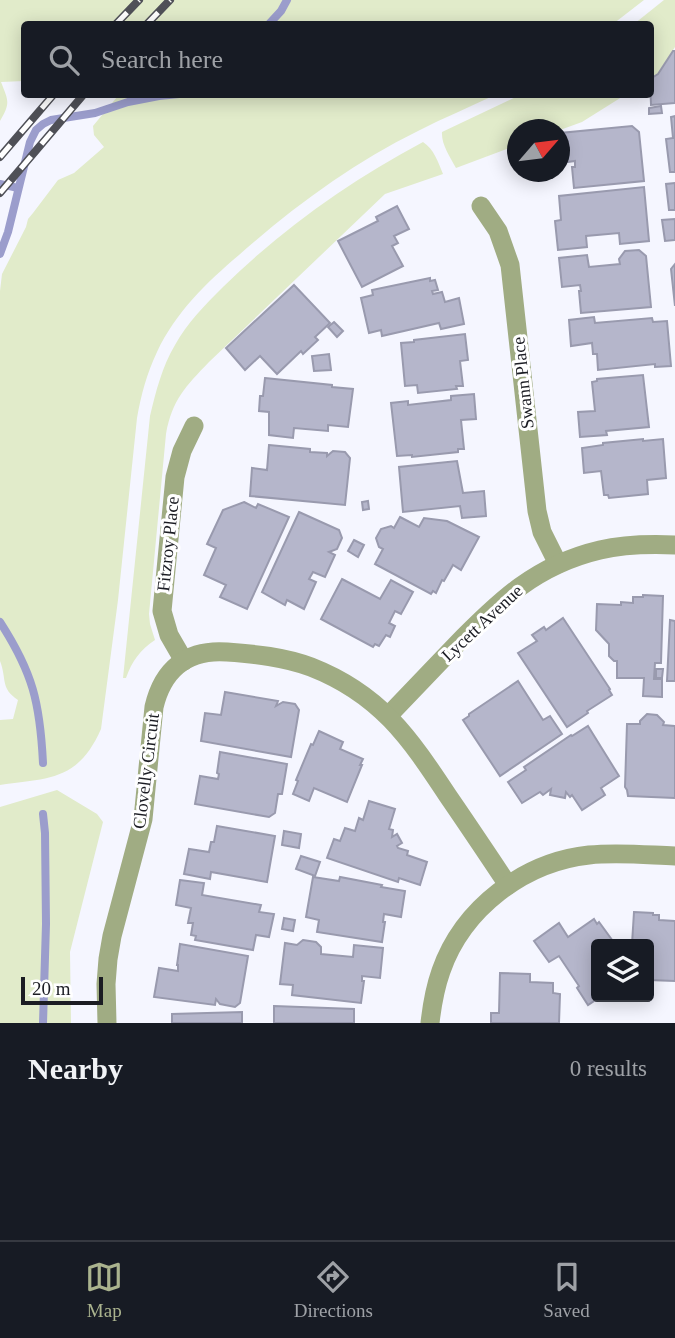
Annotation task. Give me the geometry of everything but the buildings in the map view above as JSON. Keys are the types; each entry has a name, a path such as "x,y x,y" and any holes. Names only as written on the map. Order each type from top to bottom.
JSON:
{"street":[{"name":"Swann Place","path":"481,206 498,231 510,265 537,511 542,532 558,564"},
{"name":"Fitzroy Place","path":"184,661 169,635 162,611 175,477 182,451 194,426"},
{"name":"Lycett Avenue","path":"388,716 506,596 530,579 558,564 602,549 626,545 675,545"},
{"path":"184,661 200,654 214,652 285,659 335,677 359,692 388,716 418,751 508,885"},
{"name":"Clovelly Circuit","path":"107,1023 108,959 143,819 154,707 164,680 184,661"},
{"path":"430,1023 436,987 453,944 469,921 508,885 561,860 589,855 675,856"}],"green space":[{"path":"0,0 644,0 617,21 21,21 21,81 1,82 7,102 0,121"},
{"path":"664,0 675,0 675,47 654,76 654,21 638,21"},
{"path":"116,98 489,98 394,144 324,187 227,265 193,299 173,324 150,368 137,418 101,729 92,746 72,768 47,778 0,785 0,720 13,719 18,700 6,687 0,661 2,274 28,219 58,180 74,173 104,147 94,135 93,126"},
{"path":"514,98 620,98 582,122 570,126 570,119 507,119 507,149 456,168 442,132"},
{"path":"423,142 433,152 443,174 385,194 209,362 176,403 166,434 149,614 155,640 141,652 126,678 123,678 150,416 170,353 203,307 269,245 343,190"},
{"path":"57,790 97,814 103,822 70,952 71,1023 0,1023 0,807"}],"waterway":[{"path":"272,21 287,0"},
{"path":"0,254 30,142 36,130 51,120 95,113 149,98"},
{"path":"0,184 18,188"},
{"path":"0,622 20,657 33,689 40,723 43,763"},
{"path":"43,814 46,924 43,1023"}],"railway":[{"path":"119,21 139,0"},
{"path":"150,21 170,0"},
{"path":"0,157 51,98"},
{"path":"0,193 81,98"}]}
